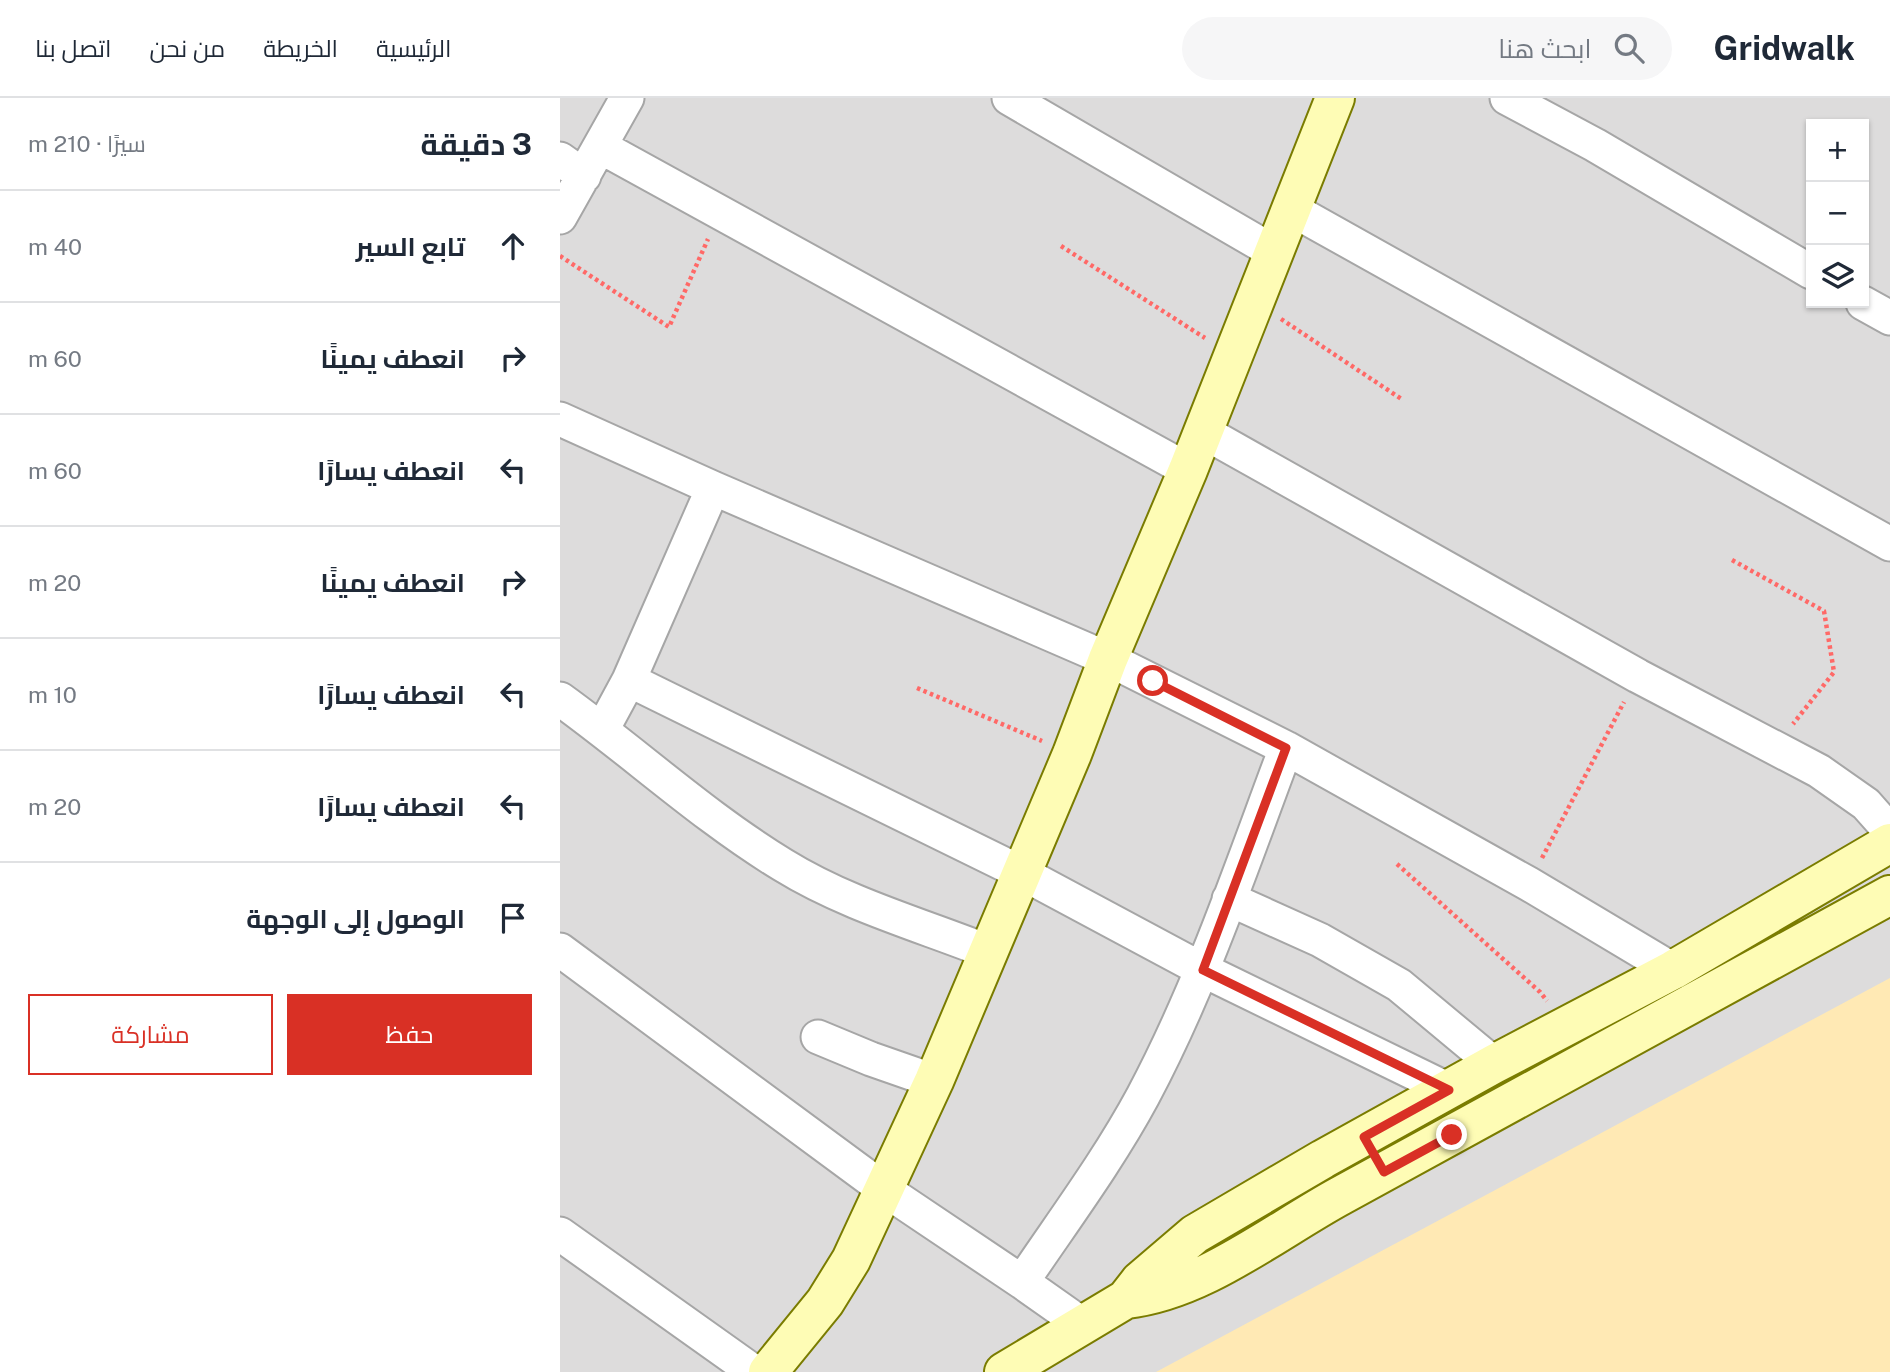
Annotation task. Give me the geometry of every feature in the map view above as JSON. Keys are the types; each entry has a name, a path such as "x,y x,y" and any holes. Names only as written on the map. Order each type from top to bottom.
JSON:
{"street":[{"path":"560,217 572,168 601,147 627,98"},
{"path":"1009,98 1273,252"},
{"path":"768,1372 808,1326 839,1282 885,1190 934,1081 1188,470 1231,355 1335,98"},
{"path":"1507,98 1595,145 1806,269"},
{"path":"601,147 1188,470"},
{"path":"1291,209 1890,544"},
{"path":"1869,306 1890,318"},
{"path":"560,419 1108,659 1286,748 1529,884 1673,970"},
{"path":"1202,431 1638,676 1776,746 1867,804 1890,831"},
{"path":"602,730 629,680 713,488"},
{"path":"629,680 1022,873 1203,970 1449,1090"},
{"path":"560,699 744,839 784,866 820,885 989,952"},
{"path":"1022,1282 1084,1193 1143,1095 1203,970 1286,748"},
{"path":"1004,1372 1126,1299 1140,1280 1195,1234 1494,1064 1673,970 1890,844"},
{"path":"1126,1299 1151,1296 1219,1267 1384,1172 1890,895"},
{"path":"1230,899 1320,940 1379,973 1429,1009 1494,1064"},
{"path":"560,950 885,1190 1083,1325"},
{"path":"818,1037 934,1081"},
{"path":"1364,1137 1384,1172"},
{"path":"560,1234 754,1372"}],"path":[{"path":"560,256 669,327 720,212"},
{"path":"1061,246 1231,355"},
{"path":"1254,301 1403,400"},
{"path":"1732,560 1824,611 1834,672 1776,746"},
{"path":"1529,884 1638,676"},
{"path":"917,688 1072,754"},
{"path":"1397,864 1540,992 1567,1026"}],"shaded area":[{"path":"560,98 1890,98 1890,1372 560,1372"}],"sand":[{"path":"1890,978 1890,1372 1156,1372"}],"route":[{"path":"1153,681 1286,748 1203,970 1449,1090 1364,1137 1384,1172 1452,1135"}]}
